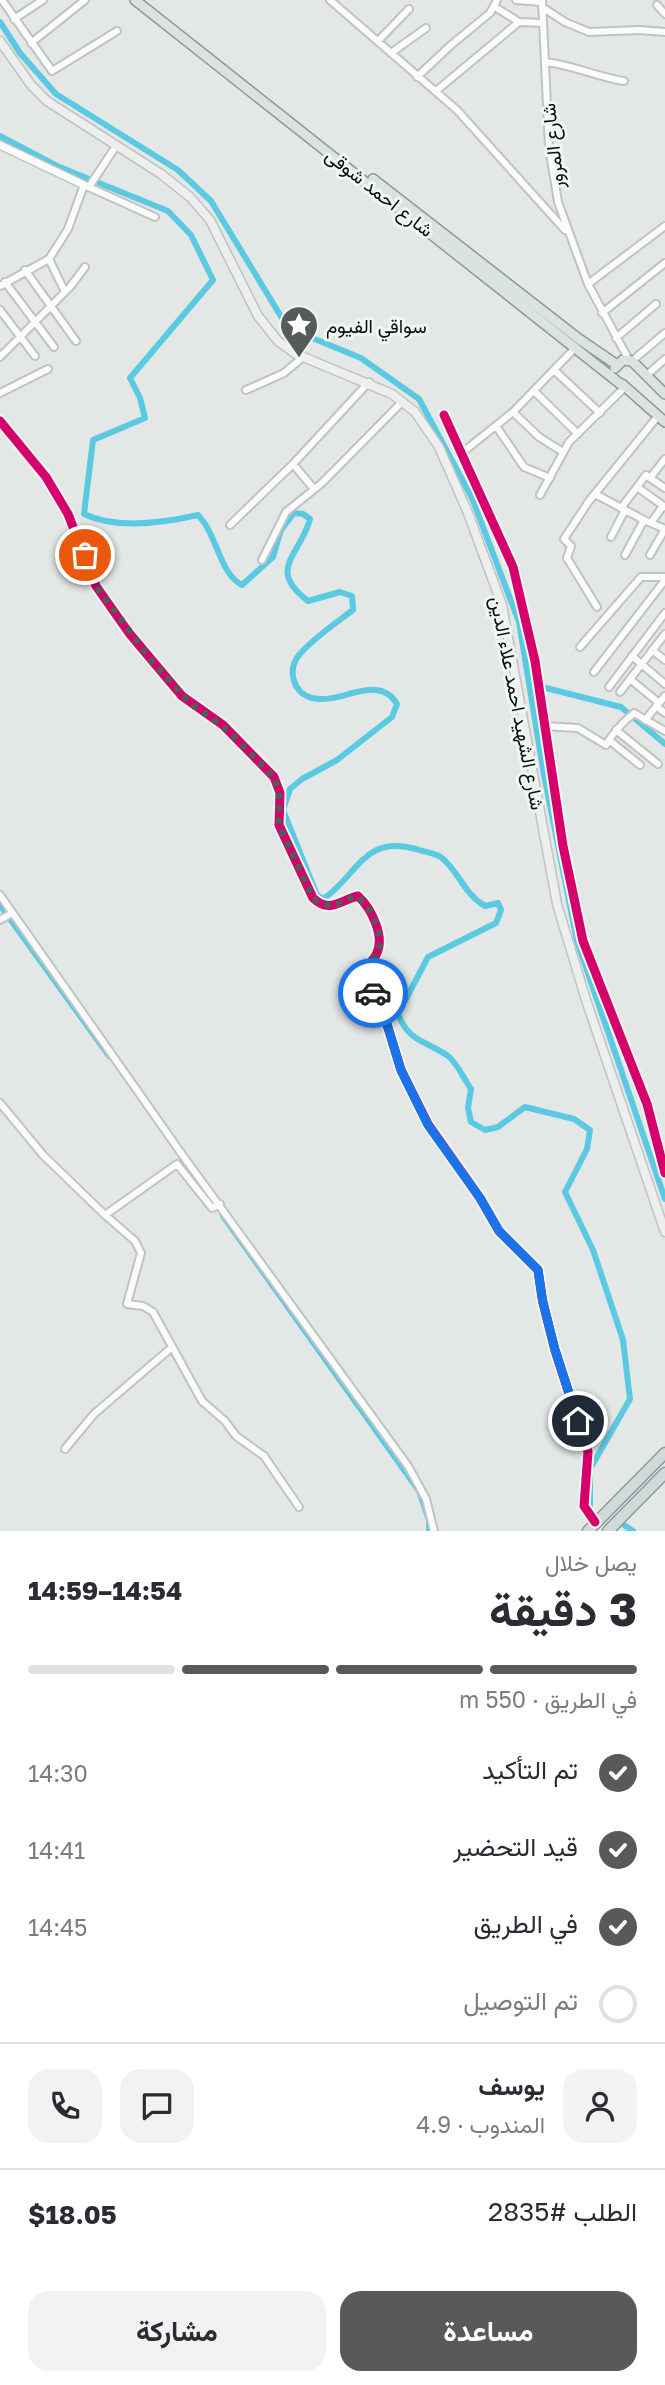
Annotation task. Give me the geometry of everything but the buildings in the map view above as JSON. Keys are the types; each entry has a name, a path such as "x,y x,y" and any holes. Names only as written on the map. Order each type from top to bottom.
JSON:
{"highway":[{"path":"588,1531 665,1453"},
{"path":"613,1529 665,1473"}],"main road":[{"name":"شارع احمد شوقى","path":"135,0 576,347 662,419"},
{"name":"شارع احمد شوقى","path":"144,0 579,339 617,365"},
{"name":"شارع الشهيد احمد علاء الدين","path":"0,41 3,51 47,101 170,180 201,209 219,234 263,324 278,341 303,357 369,382 402,402 415,412 439,447 496,585 514,663 557,904 586,1000 665,1232"},
{"path":"624,387 615,372 617,365 623,360 631,360 665,393"},
{"path":"646,406 658,410 665,407"}],"street":[{"path":"2,0 52,71 117,31"},
{"path":"14,19 43,0"},
{"path":"30,43 85,0"},
{"path":"330,0 436,92 495,149 566,231"},
{"path":"516,0 542,4 565,23 589,32 665,32"},
{"path":"417,77 496,3 519,22 543,22"},
{"name":"شارع المرور","path":"542,4 551,170 566,231 602,313 631,360"},
{"path":"657,5 665,14"},
{"path":"378,41 409,9"},
{"path":"436,92 519,22"},
{"path":"391,53 426,28"},
{"path":"545,62 567,64 606,79 624,81"},
{"path":"0,145 155,217"},
{"path":"54,347 3,284 49,259 68,229 88,185 116,146"},
{"path":"588,284 665,226"},
{"path":"49,259 65,292"},
{"path":"602,313 665,263"},
{"path":"0,357 19,335 65,292 85,267"},
{"path":"25,270 75,341"},
{"path":"616,338 656,304"},
{"path":"2,315 36,356"},
{"path":"631,360 665,333"},
{"path":"463,452 513,412 576,347"},
{"path":"246,390 290,369 303,357"},
{"path":"648,374 665,359"},
{"path":"0,393 48,369"},
{"path":"554,370 600,413"},
{"path":"230,525 293,464 369,382"},
{"path":"540,495 563,452 624,387"},
{"path":"534,391 578,434"},
{"path":"262,560 281,519 402,402"},
{"path":"513,412 539,437 563,452"},
{"path":"444,415 463,452 514,571 535,661 565,853 583,941 647,1104 665,1173"},
{"path":"597,607 567,558 571,546 564,539 595,494 662,419"},
{"path":"1,425 27,452 58,497 76,533 96,586 129,633 190,703 223,726 274,777 279,793 279,825 313,898 319,903 334,906 358,897 372,918 380,942 378,952 364,974 386,1021 401,1070 428,1125 480,1198 499,1231 538,1270 555,1350 588,1452 583,1506 595,1522"},
{"path":"496,426 524,467 550,478"},
{"path":"650,478 665,459"},
{"path":"293,464 314,489"},
{"path":"611,537 623,509 646,475 665,488"},
{"path":"625,555 648,522 664,507 637,486"},
{"path":"595,494 665,529 650,555"},
{"path":"580,647 641,577 665,578"},
{"path":"594,672 665,578"},
{"path":"609,687 665,613"},
{"path":"620,692 665,634"},
{"path":"652,650 665,660"},
{"path":"632,656 665,684"},
{"path":"630,679 665,713"},
{"path":"645,720 665,696"},
{"path":"544,726 578,728 605,745 631,715 665,731"},
{"path":"616,730 658,764"},
{"path":"609,740 640,765"},
{"path":"0,895 6,916 408,1466 426,1499 434,1531"},
{"path":"0,1103 43,1155 135,1241 141,1253 127,1304 143,1306 153,1312 202,1401 225,1421 236,1436 264,1456 299,1507"},
{"path":"106,1215 177,1164 202,1197 218,1206"},
{"path":"65,1449 94,1414 171,1348"}],"waterway":[{"path":"0,22 20,53 56,94 178,170 211,201 288,328 361,358 419,399 472,498 519,622 544,775 577,941 665,1199"},
{"path":"0,136 57,166 168,211 191,235 213,280 130,378 140,398 145,418 93,440 84,514 111,522 140,524 198,515 210,533 228,572 242,585 273,557 281,530 294,513 303,514 310,519 290,562 289,580 308,601 340,592 352,596 353,610 318,637 295,661 293,674 296,686 305,695 320,699 376,690 389,695 397,704 392,717 337,760 302,779 290,789 283,810 317,895 323,899 335,890 372,852 384,847 398,846 439,856 478,901 485,906 498,903 501,910 496,923 428,957 398,1014 413,1036 448,1056 457,1067 471,1089 468,1108 471,1122 485,1130 498,1127 525,1107 574,1119 590,1130 587,1149 565,1192 593,1250 623,1340 630,1399 590,1469 590,1505"},
{"path":"542,687 621,707 665,744"},
{"path":"0,905 109,1056"},
{"path":"223,1216 419,1491 429,1520 429,1531"},
{"path":"624,1525 633,1531"}],"cycle path":[{"path":"444,415 513,567 535,661 563,846 583,941 647,1104 665,1173"},
{"path":"0,421 46,477 68,514 96,586 129,633 182,696 223,725 274,777 280,793 279,825 313,898 319,903 330,905 358,896 372,915 378,932 379,948 364,974 386,1021 401,1070 428,1124 480,1198 499,1231 538,1270 555,1350 588,1452 584,1506 595,1522"}],"way so far":[{"path":"85,555 96,586 150,659 190,703 223,726 260,760 274,777 278,784 280,801 279,825 313,898 328,906 341,904 355,896 362,900 376,926 380,942 378,952 364,972 373,993"}],"place":[{"name":"سواقي الفيوم","path":"299,359"}],"route":[{"path":"373,993 386,1021 401,1070 428,1125 480,1198 499,1231 538,1270 555,1350 578,1421"}]}
